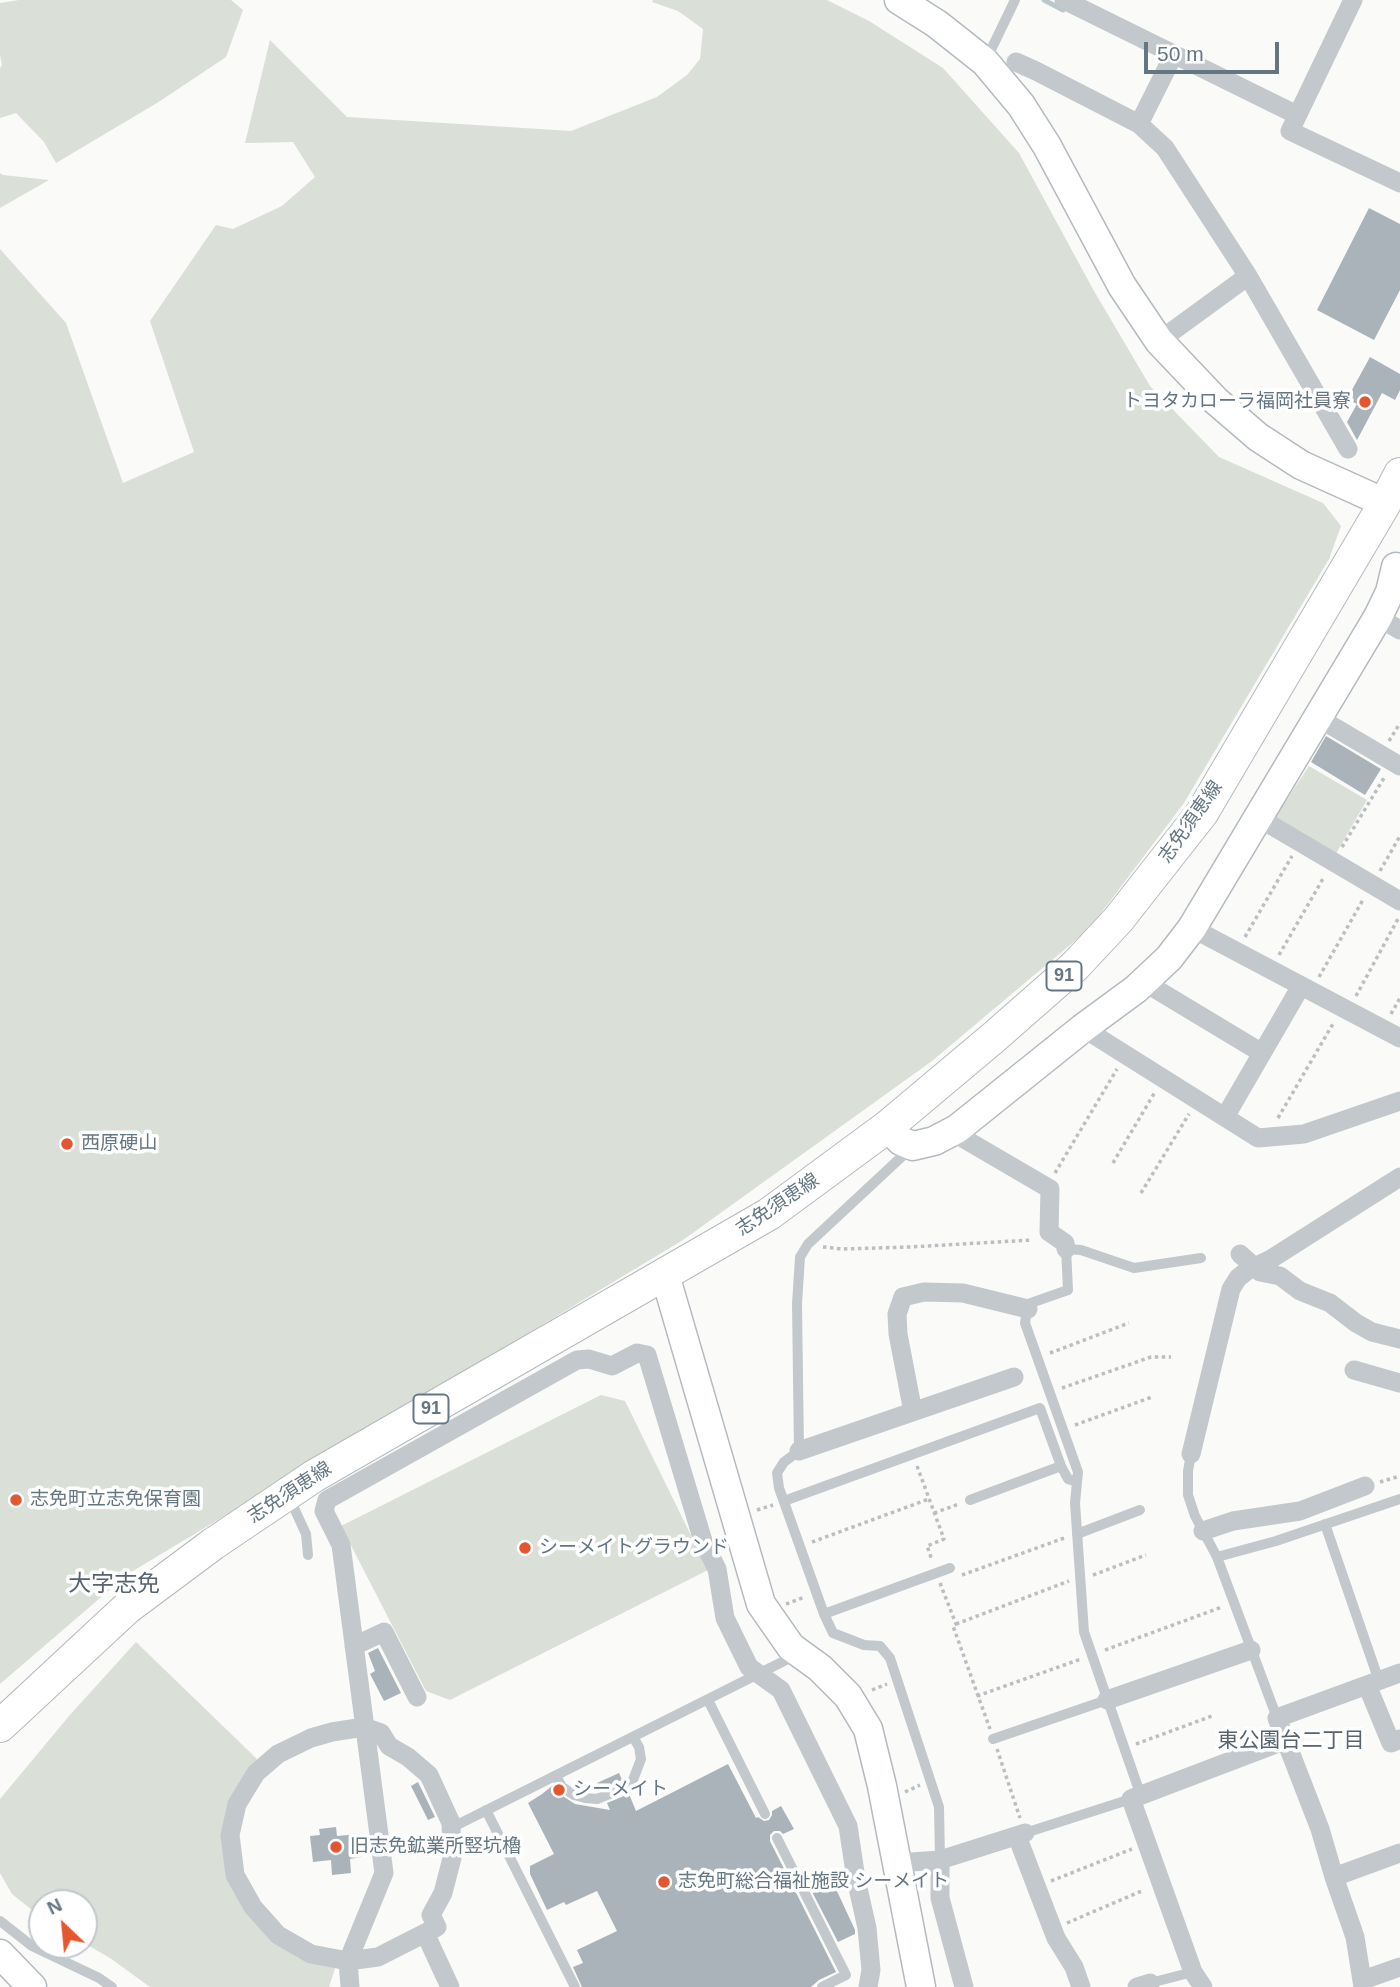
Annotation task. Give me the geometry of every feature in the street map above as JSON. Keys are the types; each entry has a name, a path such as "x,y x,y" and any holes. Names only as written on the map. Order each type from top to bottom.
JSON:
{"main road":[{"name":"志免須恵線","path":"0,1726 127,1608 212,1544 314,1476 769,1214 887,1127 1074,967 1118,920 1202,813 1392,507 1400,474"}],"street":[{"path":"899,0 937,24 985,62 1021,105 1047,146 1122,286 1159,341 1215,400 1258,437 1301,465 1392,507"},
{"path":"1064,0 1297,115"},
{"path":"1353,0 1290,131 1400,183"},
{"path":"1139,124 1174,54"},
{"path":"1016,62 1139,124 1165,148 1248,276 1348,449"},
{"path":"1159,341 1248,276"},
{"path":"887,1127 901,1141 913,1146 934,1141 957,1129 1144,982 1169,958 1192,928 1317,717 1389,623 1390,592 1396,567"},
{"path":"1317,717 1397,764"},
{"path":"1259,818 1400,901"},
{"path":"1192,928 1400,1038"},
{"path":"1144,982 1262,1053"},
{"path":"1225,1117 1262,1053 1306,988"},
{"path":"1083,1028 1258,1138 1304,1134 1400,1101"},
{"path":"957,1129 961,1137 1050,1189 1049,1232 1062,1243"},
{"path":"1247,1261 1271,1259 1400,1177"},
{"path":"1247,1261 1260,1272 1280,1276 1300,1291 1330,1303 1372,1332 1400,1339"},
{"path":"1191,1454 1231,1289 1247,1261"},
{"path":"665,1275 761,1604 791,1647 820,1668 848,1696 867,1729 882,1786 921,1987"},
{"path":"913,1412 898,1334 897,1314 903,1297 924,1292 963,1293 1028,1308"},
{"path":"350,1987 348,1961 384,1873 341,1545 324,1511 327,1500 577,1360 589,1359 612,1366 637,1353 647,1355 703,1541 717,1569 725,1618 749,1667 782,1690 848,1826 867,1928 871,1970 868,1987"},
{"path":"1354,1370 1400,1383"},
{"path":"799,1451 1014,1377"},
{"path":"1203,1531 1233,1521 1300,1511 1365,1486"},
{"path":"354,1646 384,1632 417,1697"},
{"path":"1107,1700 1251,1650"},
{"path":"1400,1673 1277,1718 1320,1829 1355,1937 1363,1984 1400,1967"},
{"path":"1373,1683 1391,1742 1400,1739"},
{"path":"365,1727 381,1733 389,1746 408,1757 429,1775 451,1823 452,1858 443,1893 430,1915 437,1927 378,1956 348,1961 311,1954 270,1926 253,1907 235,1875 230,1835 237,1804 256,1773 278,1754 311,1738 365,1727"},
{"path":"1194,1977 1146,1843 1136,1798 1286,1740"},
{"path":"897,1863 940,1860 1021,1834 1036,1887 1055,1938 1074,1967 1082,1987"},
{"path":"1334,1878 1400,1853"},
{"path":"940,1860 940,1898 964,1987"},
{"path":"425,1933 450,1987"},
{"path":"0,1954 32,1987"}],"lane":[{"path":"985,62 1015,0"},
{"path":"913,1146 813,1240 800,1257 797,1304 799,1451 784,1462 777,1472 779,1488 833,1633 864,1645 880,1646 890,1658 939,1807 940,1860"},
{"path":"1021,1834 1136,1798 1124,1749 1084,1632 1075,1503 1078,1472 1025,1323 1028,1304 1068,1290 1062,1243 1134,1268 1201,1258"},
{"path":"456,1395 472,1429"},
{"path":"784,1501 1040,1408 1061,1466 1068,1479 1077,1482"},
{"path":"1191,1454 1188,1495 1195,1516 1217,1556 1277,1718"},
{"path":"970,1500 1061,1466"},
{"path":"288,1493 306,1534 307,1555"},
{"path":"1217,1556 1276,1541 1400,1499"},
{"path":"1077,1534 1140,1510"},
{"path":"1325,1524 1373,1683"},
{"path":"824,1614 936,1573 951,1574"},
{"path":"451,1828 800,1653"},
{"path":"708,1700 765,1814"},
{"path":"993,1739 1107,1700"},
{"path":"556,1776 562,1787 584,1798 597,1799 624,1788 633,1780 641,1759 639,1747 633,1737"},
{"path":"486,1810 575,1987"},
{"path":"776,1838 846,1975 822,1987"},
{"path":"0,1921 32,1946 112,1987"},
{"path":"1144,1985 1194,1977"}],"path":[{"path":"1271,969 1333,862 1397,764"},
{"path":"1306,988 1400,836"},
{"path":"1237,951 1300,842"},
{"path":"1268,1137 1400,915"},
{"path":"1047,1187 1125,1055"},
{"path":"1113,1164 1164,1079"},
{"path":"1141,1193 1198,1100"},
{"path":"813,1240 823,1247 843,1249 1062,1243"},
{"path":"1038,1357 1129,1323"},
{"path":"1050,1392 1151,1357 1171,1357"},
{"path":"1063,1430 1152,1397"},
{"path":"912,1454 944,1539 927,1546 956,1624"},
{"path":"800,1546 929,1499"},
{"path":"934,1513 970,1500"},
{"path":"749,1513 784,1501"},
{"path":"951,1574 1077,1534"},
{"path":"1021,1834 993,1739 953,1626 1068,1581 1146,1555"},
{"path":"781,1606 816,1593"},
{"path":"977,1696 1234,1603"},
{"path":"867,1693 897,1679"},
{"path":"1124,1749 1212,1716"},
{"path":"900,1794 930,1781"},
{"path":"1036,1887 1146,1843"},
{"path":"1052,1930 1161,1882"}],"shaded area":[{"path":"19,0 231,0 243,10 226,57 157,103 56,163 44,142 16,113 0,118 0,3"},
{"path":"827,0 869,21 943,68 1019,153 1094,291 1150,386 1219,457 1323,503 1341,526 1329,559 1184,803 1089,929 932,1061 683,1240 128,1574 0,1684 0,249 66,323 123,483 194,452 150,321 216,225 233,229 282,206 315,177 293,142 245,143 270,40 347,117 571,131 657,97 687,75 700,59 703,29 678,11 652,2"},
{"path":"0,173 3,175 49,180 0,208"},
{"path":"1309,766 1367,800 1334,857 1274,819"},
{"name":"シーメイトグラウンド","path":"601,1395 625,1401 708,1570 450,1700 426,1691 341,1526"},
{"path":"136,1642 257,1759 235,1792 226,1828 251,1912 336,1965 329,1987 150,1987 98,1951 98,1889 28,1889 28,1907 12,1894 0,1873 0,1799 69,1716"}],"building":[{"path":"1369,208 1400,224 1400,290 1374,340 1317,310"},
{"name":"トヨタカローラ福岡社員寮","path":"1370,357 1400,374 1400,390 1395,400 1382,393 1357,440 1347,422 1357,404 1347,399"},
{"path":"1326,736 1381,769 1365,795 1311,762"},
{"path":"378,1648 401,1693 384,1701 370,1674 375,1671 368,1653"},
{"name":"志免町総合福祉施設 シーメイト","path":"728,1764 756,1818 769,1820 772,1811 781,1806 794,1829 783,1834 774,1831 770,1835 770,1841 836,1972 811,1987 582,1987 573,1967 583,1963 577,1950 617,1931 597,1891 547,1910 530,1874 530,1866 554,1854 528,1803 552,1786 575,1804 610,1810 607,1803 629,1794 636,1811"},
{"path":"619,1773 622,1780 600,1790 597,1783"},
{"path":"418,1782 435,1817 428,1820 411,1786"},
{"name":"旧志免鉱業所竪坑櫓","path":"336,1827 337,1836 359,1834 361,1857 350,1859 351,1873 332,1875 331,1860 313,1862 310,1836 320,1835 319,1829"},
{"path":"830,1876 855,1930 855,1934 838,1942 809,1886"}],"waterway":[{"path":"1044,0 1063,10"}],"place":[{"name":"トヨタカローラ福岡社員寮","path":"1365,402"},
{"name":"西原硬山","path":"67,1144"},
{"name":"志免町立志免保育園","path":"16,1500"},
{"name":"シーメイトグラウンド","path":"525,1548"},
{"name":"シーメイト","path":"559,1790"},
{"name":"旧志免鉱業所竪坑櫓","path":"336,1847"},
{"name":"志免町総合福祉施設 シーメイト","path":"664,1882"}],"district":[{"name":"大字志免","path":"114,1585"},
{"name":"東公園台二丁目","path":"1291,1741"}]}
